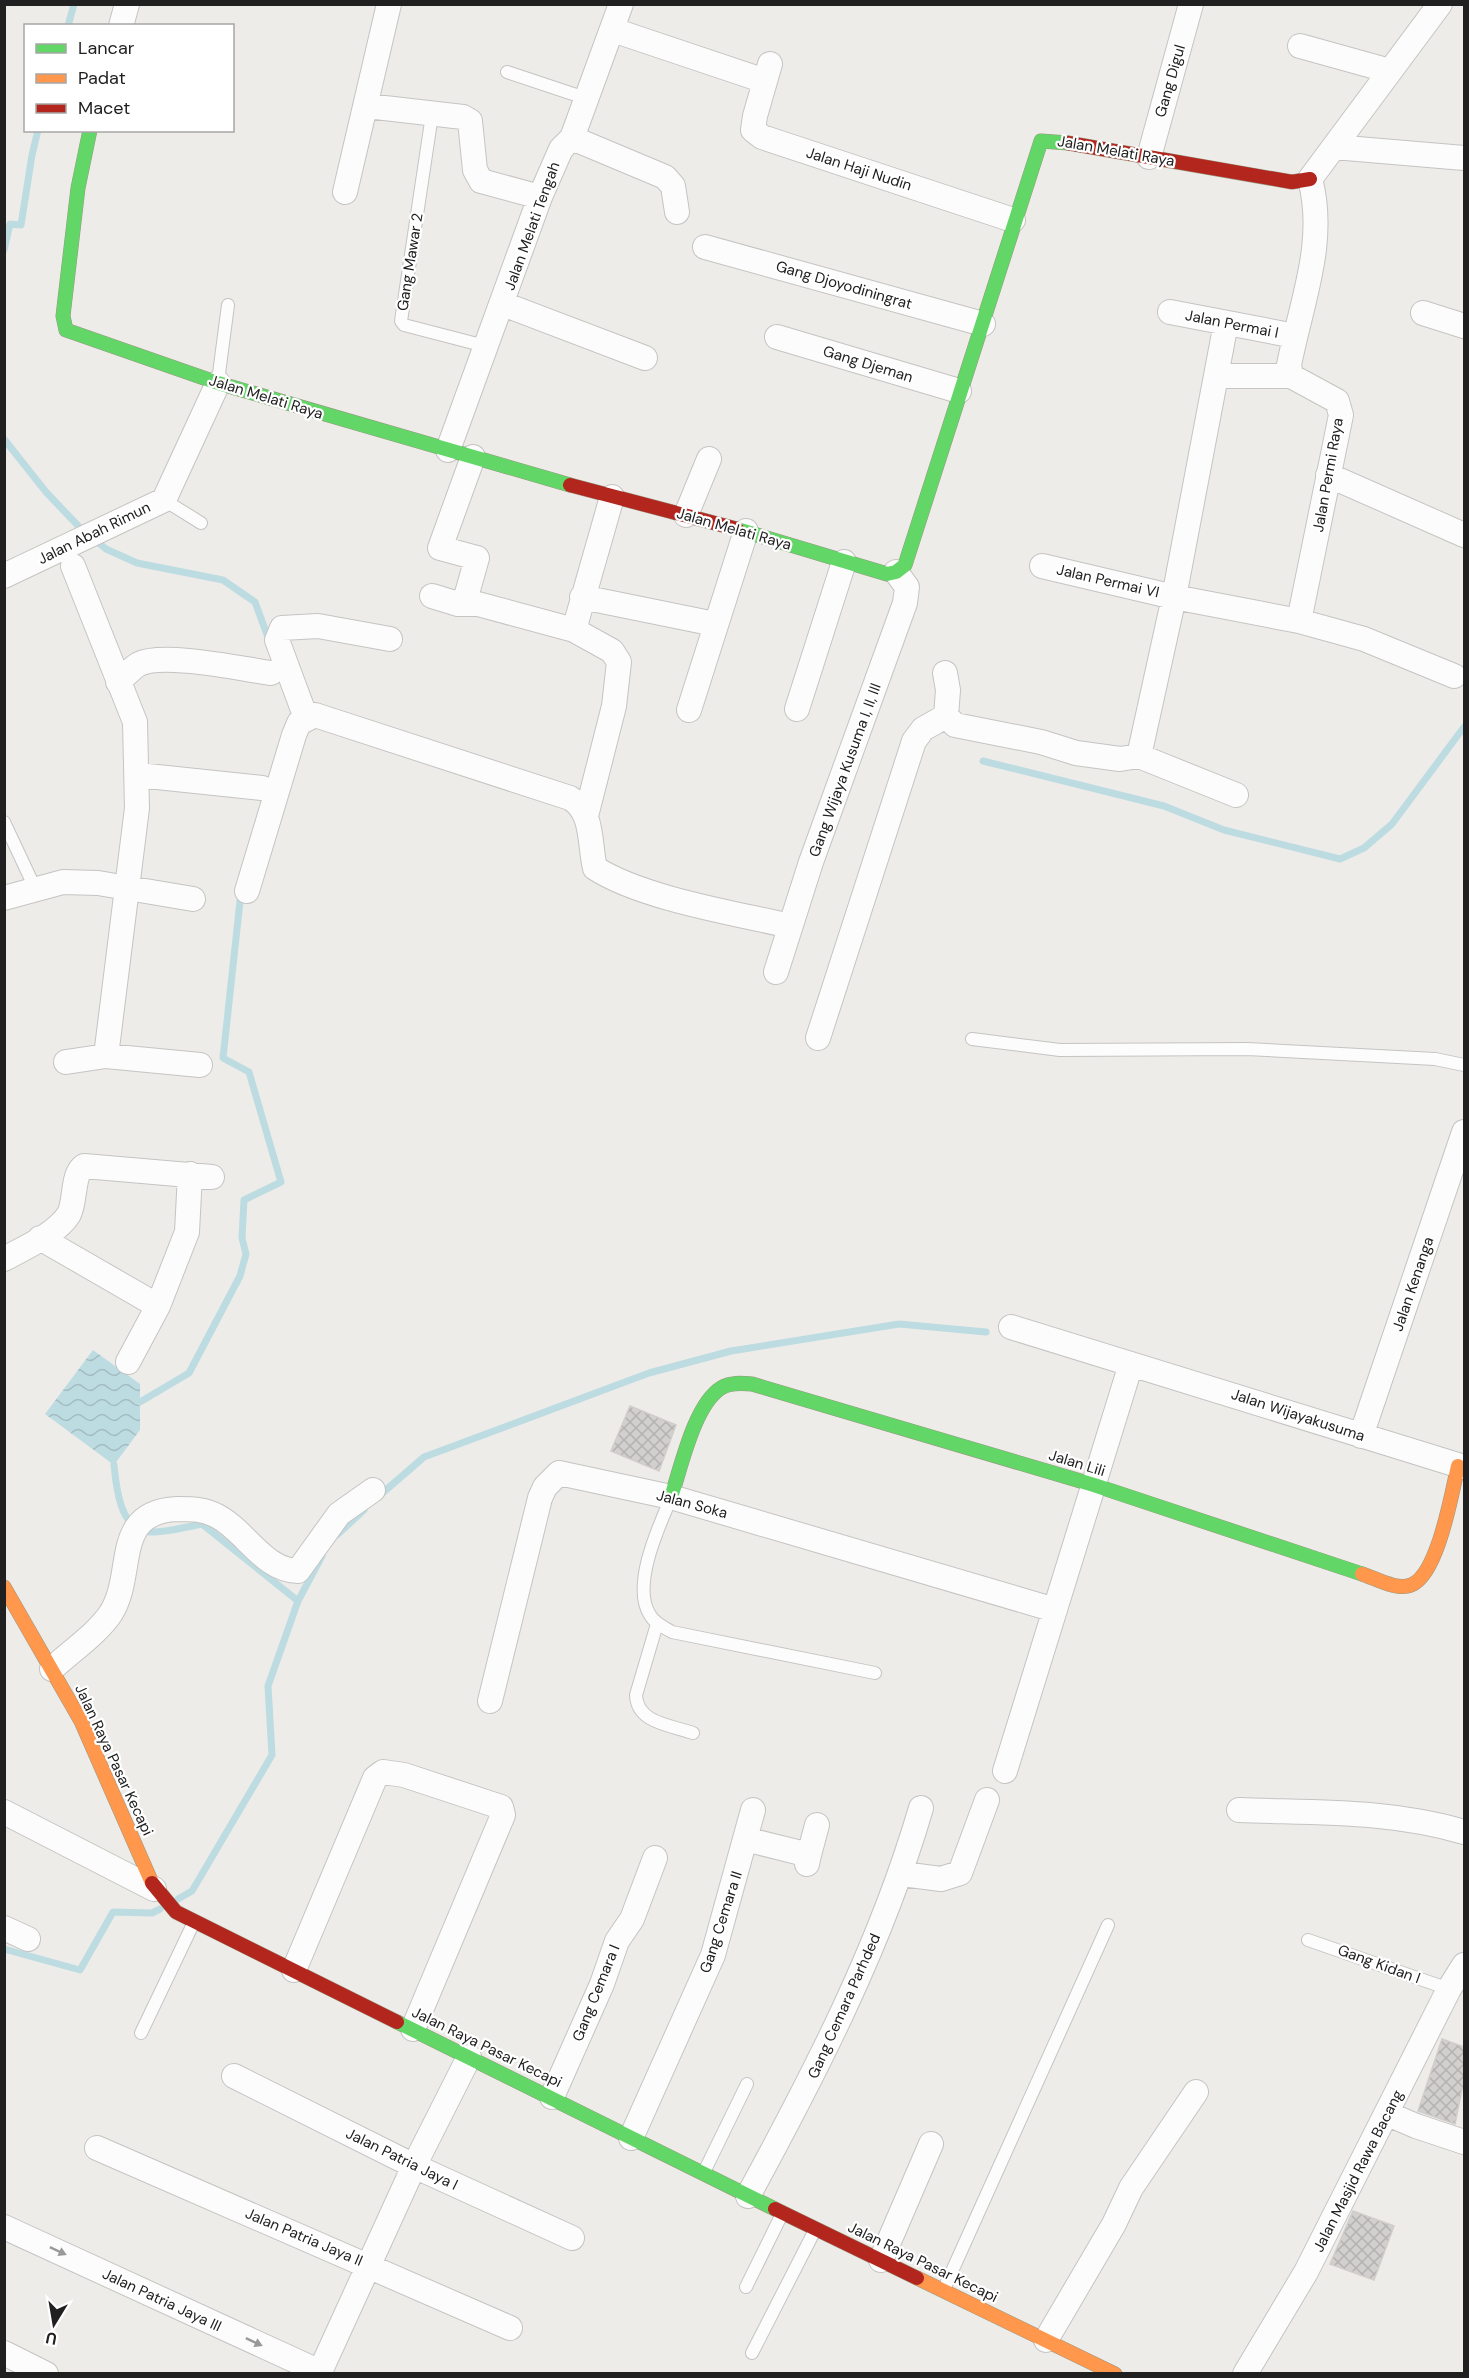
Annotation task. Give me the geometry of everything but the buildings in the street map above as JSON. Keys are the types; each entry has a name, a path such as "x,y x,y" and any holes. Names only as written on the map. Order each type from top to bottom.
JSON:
{"street":[{"path":"122,24 127,4"},
{"path":"345,192 367,106 389,4"},
{"name":"Jalan Melati Tengah","path":"448,450 540,197 561,149 572,138 621,4"},
{"name":"Gang Digul","path":"1149,156 1191,4"},
{"path":"1216,376 1291,376 1289,365 1294,336 1316,243 1310,179 1440,4"},
{"name":"Jalan Haji Nudin","path":"613,30 767,73 753,130 762,137 1013,220"},
{"path":"1300,46 1390,70"},
{"path":"367,106 464,117 470,121 475,170 481,181 540,197"},
{"name":"Jalan Melati Raya","path":"90,132 78,188 64,325 66,330 218,382 612,497 746,531 887,574 896,572 904,565 983,324 1013,220 1041,141 1049,140 1149,156 1292,182 1310,179"},
{"path":"572,138 666,177 673,186 677,212"},
{"path":"1334,147 1464,158"},
{"name":"Gang Djoyodiningrat","path":"705,247 983,324"},
{"path":"503,304 645,358"},
{"name":"Jalan Permai I","path":"1170,312 1294,336"},
{"path":"1423,313 1464,326"},
{"path":"1139,756 1174,597 1226,323"},
{"name":"Gang Djeman","path":"777,337 959,392"},
{"name":"Jalan Permi Raya","path":"1291,376 1337,401 1341,416 1299,621"},
{"name":"Jalan Abah Rimun","path":"4,576 164,501 218,382"},
{"path":"464,604 477,558 440,548 473,457"},
{"path":"686,515 709,459"},
{"path":"1329,476 1464,535"},
{"path":"574,630 612,497"},
{"path":"689,710 746,531"},
{"path":"797,709 844,562"},
{"name":"Jalan Permai VI","path":"1042,566 1174,597 1299,621 1364,639 1454,676"},
{"path":"73,567 135,722 137,808 105,1056"},
{"name":"Gang Wijaya Kusuma I, II, III","path":"776,972 790,926 905,603 907,587 896,572"},
{"path":"432,596 464,604 478,604 574,630 612,651 619,662 614,706 586,816"},
{"path":"582,597 705,622"},
{"path":"306,718 277,640 282,628 318,626 390,639"},
{"path":"118,682 139,664 154,660 184,661 271,673"},
{"path":"945,672 948,690 946,716 955,725 1041,742 1076,753 1120,759 1139,756 1236,795"},
{"path":"247,891 294,735 299,723 315,715 550,791 580,804 586,816 595,868 606,876 679,900 790,926"},
{"path":"818,1038 914,741 923,729 946,716"},
{"path":"138,775 262,788"},
{"path":"4,898 63,882 127,888 193,899"},
{"path":"66,1062 105,1056 200,1065"},
{"name":"Jalan Kenanga","path":"1361,1436 1464,1132"},
{"path":"4,1259 40,1238 68,1216 79,1173 84,1166 201,1175 187,1232 158,1306 128,1362"},
{"path":"40,1238 158,1306"},
{"name":"Jalan Wijayakusuma","path":"1011,1327 1235,1394 1461,1467"},
{"path":"1005,1771 1131,1364"},
{"name":"Jalan Lili","path":"671,1497 693,1432 713,1396 719,1389 745,1382 764,1385 1094,1485 1398,1586 1412,1586 1422,1577 1435,1551 1461,1467"},
{"name":"Jalan Soka","path":"490,1701 540,1498 552,1478 559,1473 671,1497 1055,1610"},
{"path":"52,1669 111,1614 117,1601 138,1526 157,1510 197,1509 218,1516 282,1571 298,1571 339,1514 373,1490"},
{"name":"Jalan Raya Pasar Kecapi","path":"4,1587 81,1721 156,1892 176,1912 815,2229 1115,2373"},
{"path":"294,1970 375,1778 383,1772 404,1774 501,1807 503,1815 413,2029"},
{"path":"902,1874 941,1879 960,1873 987,1800"},
{"name":"Gang Cemara Parhded","path":"748,2196 811,2079 854,1990 902,1874 921,1808"},
{"name":"Gang Cemara II","path":"631,2138 712,1955 753,1810"},
{"path":"1239,1810 1376,1814 1437,1824 1464,1832"},
{"path":"4,1812 156,1892"},
{"path":"745,1839 808,1860 817,1825"},
{"name":"Gang Cemara I","path":"552,2097 602,1984 617,1941 632,1919 655,1858"},
{"path":"4,1928 28,1939"},
{"name":"Jalan Masjid Rawa Bacang","path":"1245,2373 1306,2272 1388,2114 1449,1989 1464,1965"},
{"path":"319,2373 414,2166 469,2057"},
{"name":"Jalan Patria Jaya I","path":"234,2076 414,2166 572,2238"},
{"path":"1046,2340 1114,2223 1131,2188 1196,2092"},
{"path":"1388,2114 1464,2142"},
{"path":"881,2260 932,2144"},
{"name":"Jalan Patria Jaya II","path":"97,2148 510,2328"},
{"name":"Jalan Patria Jaya III","path":"4,2227 319,2373"},
{"path":"4,2353 46,2373"}],"lane":[{"path":"507,72 588,99"},
{"name":"Gang Mawar 2","path":"432,115 401,321 404,326 485,346"},
{"path":"218,382 228,305"},
{"path":"164,501 201,523"},
{"path":"4,822 35,888"},
{"path":"972,1039 1060,1050 1247,1049 1435,1059 1464,1065"},
{"path":"671,1497 651,1543 646,1579 648,1614 657,1624 672,1632 875,1673"},
{"path":"657,1624 636,1695 636,1707 642,1716 693,1733"},
{"path":"141,2032 194,1921"},
{"path":"944,2290 1108,1925"},
{"name":"Gang Kidan I","path":"1308,1940 1449,1989"},
{"path":"703,2173 747,2084"},
{"path":"746,2287 783,2213"},
{"path":"752,2353 815,2229"}],"water":[{"path":"93,1350 140,1384 140,1430 114,1465 45,1414"}],"waterway":[{"path":"69,24 74,4"},
{"path":"4,250 10,224 21,225 38,132"},
{"path":"4,439 46,492 85,533"},
{"path":"94,539 106,549 137,563 223,580 255,602 269,640"},
{"path":"983,761 1164,806 1224,830 1340,859 1364,848 1392,824 1464,727"},
{"path":"140,1402 189,1373 240,1276 246,1254 242,1238 244,1200 281,1182 249,1072 223,1058 241,892"},
{"path":"379,1496 424,1457 649,1373 731,1351 899,1324 986,1332"},
{"path":"114,1465 118,1496 126,1517 132,1525 151,1532 202,1524 298,1601"},
{"path":"337,1535 364,1510"},
{"path":"178,1899 192,1891 272,1755 268,1686 298,1601 322,1556"},
{"path":"4,1949 80,1970 113,1912 152,1913 160,1909"}],"traffic: fast":[{"path":"90,132 78,188 63,316 66,330 218,383 570,485"},
{"path":"737,529 887,574 896,572 905,565 1041,141 1068,143"},
{"path":"671,1497 690,1438 703,1408 721,1388 740,1383 752,1384 1094,1485 1362,1574"},
{"path":"397,2022 775,2209"}],"traffic: slow":[{"path":"1362,1574 1399,1586 1411,1585 1421,1578 1429,1566 1442,1532 1458,1466"},
{"path":"4,1587 81,1721 152,1883"},
{"path":"917,2278 1115,2374"}],"traffic: jam":[{"path":"1068,143 1292,182 1310,179"},
{"path":"570,485 737,529"},
{"path":"152,1883 176,1912 397,2022"},
{"path":"775,2209 917,2278"}]}
